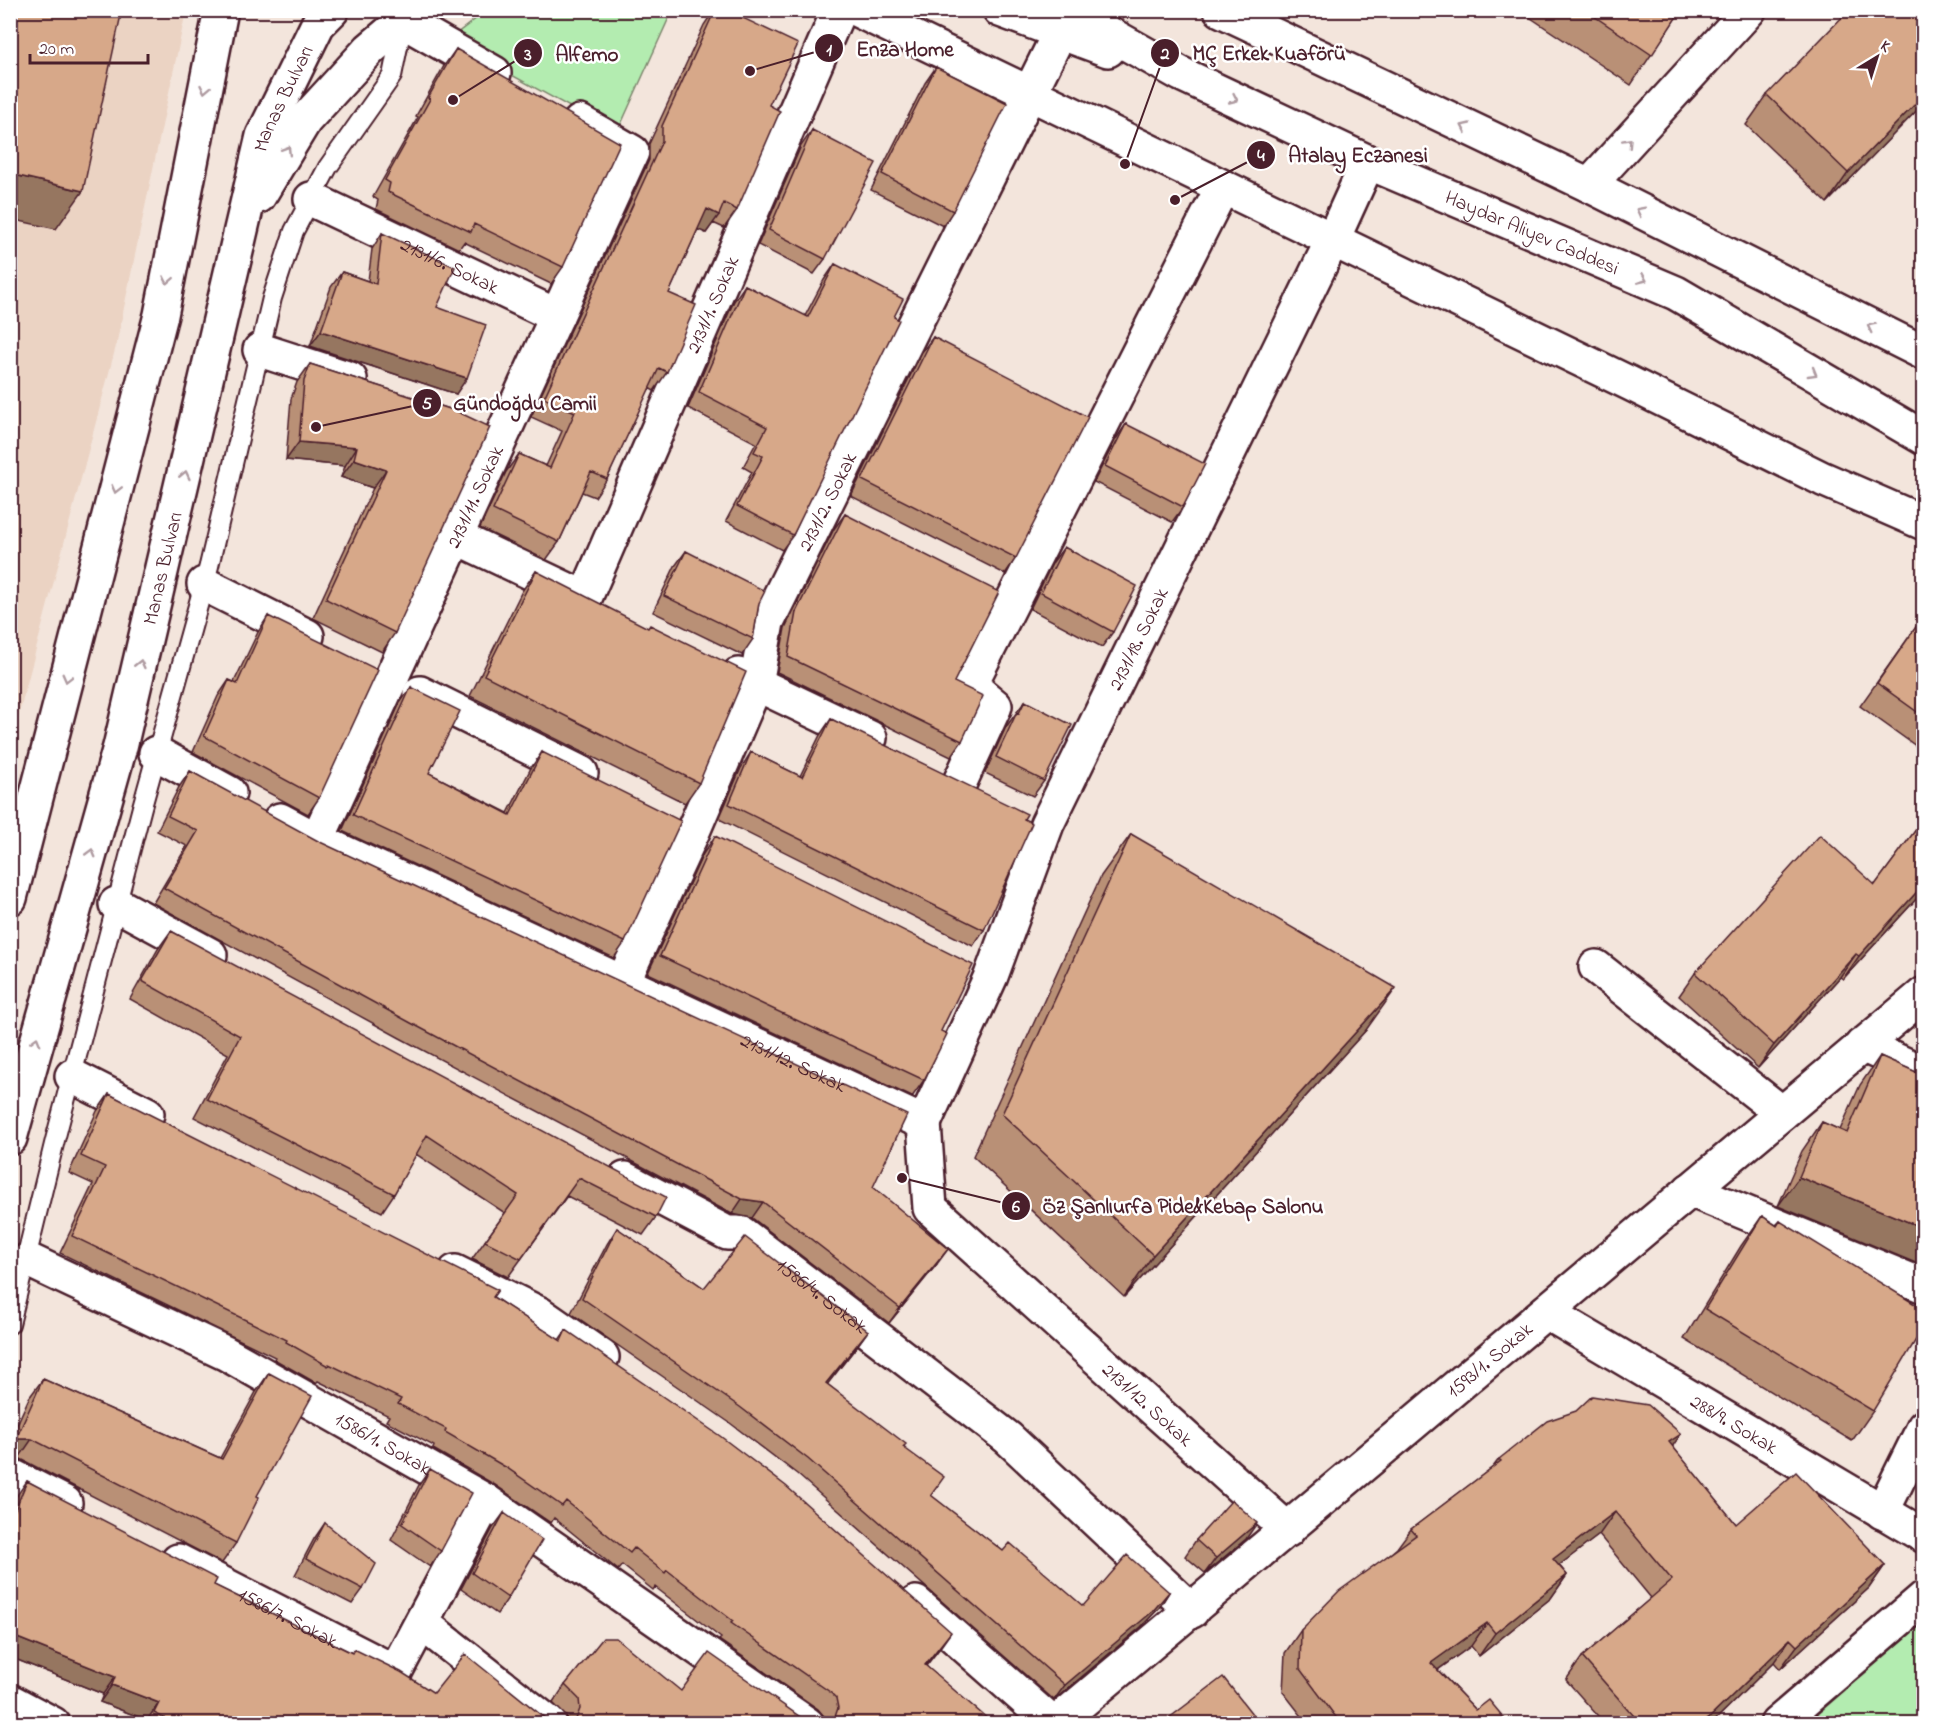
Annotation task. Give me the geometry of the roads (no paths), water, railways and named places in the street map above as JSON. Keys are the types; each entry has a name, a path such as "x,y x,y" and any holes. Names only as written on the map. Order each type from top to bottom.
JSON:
{"street":[{"path":"10,898 161,315 221,10"},
{"name":"Manas Bulvarı","path":"10,1138 120,747 263,136 318,24 332,10"},
{"name":"2131/1. Sokak","path":"585,598 839,10"},
{"path":"857,10 1222,188 1629,382 1823,479 1923,523"},
{"name":"Haydar Aliyev Caddesi","path":"1000,10 1063,22 1181,74 1368,162 1676,293 1923,438"},
{"path":"1221,10 1589,185 1923,353"},
{"path":"1589,185 1749,10"},
{"path":"245,218 305,120 370,49 410,16 518,86"},
{"name":"2131/2. Sokak","path":"623,982 694,829 756,684 767,622 1063,22"},
{"name":"2131/11. Sokak","path":"317,840 632,152 549,104"},
{"name":"2131/18. Sokak","path":"924,1123 991,976 1047,824 1332,241 1368,162"},
{"path":"989,796 949,777 995,706 970,685 1222,188"},
{"name":"2131/6. Sokak","path":"311,199 557,316"},
{"path":"260,350 373,387"},
{"path":"475,420 507,428"},
{"path":"825,504 856,520"},
{"path":"456,537 617,614"},
{"path":"204,584 329,647"},
{"path":"983,584 1014,600"},
{"path":"360,663 611,788"},
{"path":"713,663 896,751"},
{"name":"2131/12. Sokak","path":"156,753 317,840 924,1123 930,1208 1288,1530"},
{"path":"1018,810 1047,824"},
{"path":"663,814 726,845"},
{"path":"116,904 238,971"},
{"path":"959,960 991,976"},
{"path":"1596,967 1782,1113"},
{"name":"1593/1. Sokak","path":"1054,1724 1192,1611 1923,994"},
{"path":"1862,1045 1923,1073"},
{"path":"72,1076 178,1130"},
{"name":"1586/4. Sokak","path":"601,1166 726,1233 741,1233 1008,1438 1192,1611"},
{"path":"1690,1190 1923,1286"},
{"name":"1586/1. Sokak","path":"28,1260 225,1353 486,1501 807,1724"},
{"path":"434,1260 540,1314 625,1373"},
{"name":"288/9. Sokak","path":"1546,1312 1923,1536"},
{"path":"1882,1512 1923,1427"},
{"path":"10,1475 94,1518"},
{"name":"1586/7. Sokak","path":"156,1550 395,1672 486,1501"},
{"path":"893,1583 1054,1724"},
{"path":"1777,1724 1923,1598"},
{"path":"422,1623 550,1724"},
{"path":"10,1701 53,1724"}],"lane":[{"path":"10,1324 116,904 204,584 272,298 294,231 328,167 392,76 410,16"}],"place":[{"name":"Enza Home","path":"750,71"},
{"name":"Alfemo","path":"453,100"},
{"name":"MÇ Erkek Kuaförü","path":"1125,164"},
{"name":"Atalay Eczanesi","path":"1175,200"},
{"name":"Gündoğdu Camii","path":"316,427"},
{"name":"Öz Şanlıurfa Pide&Kebap Salonu","path":"902,1178"}]}
